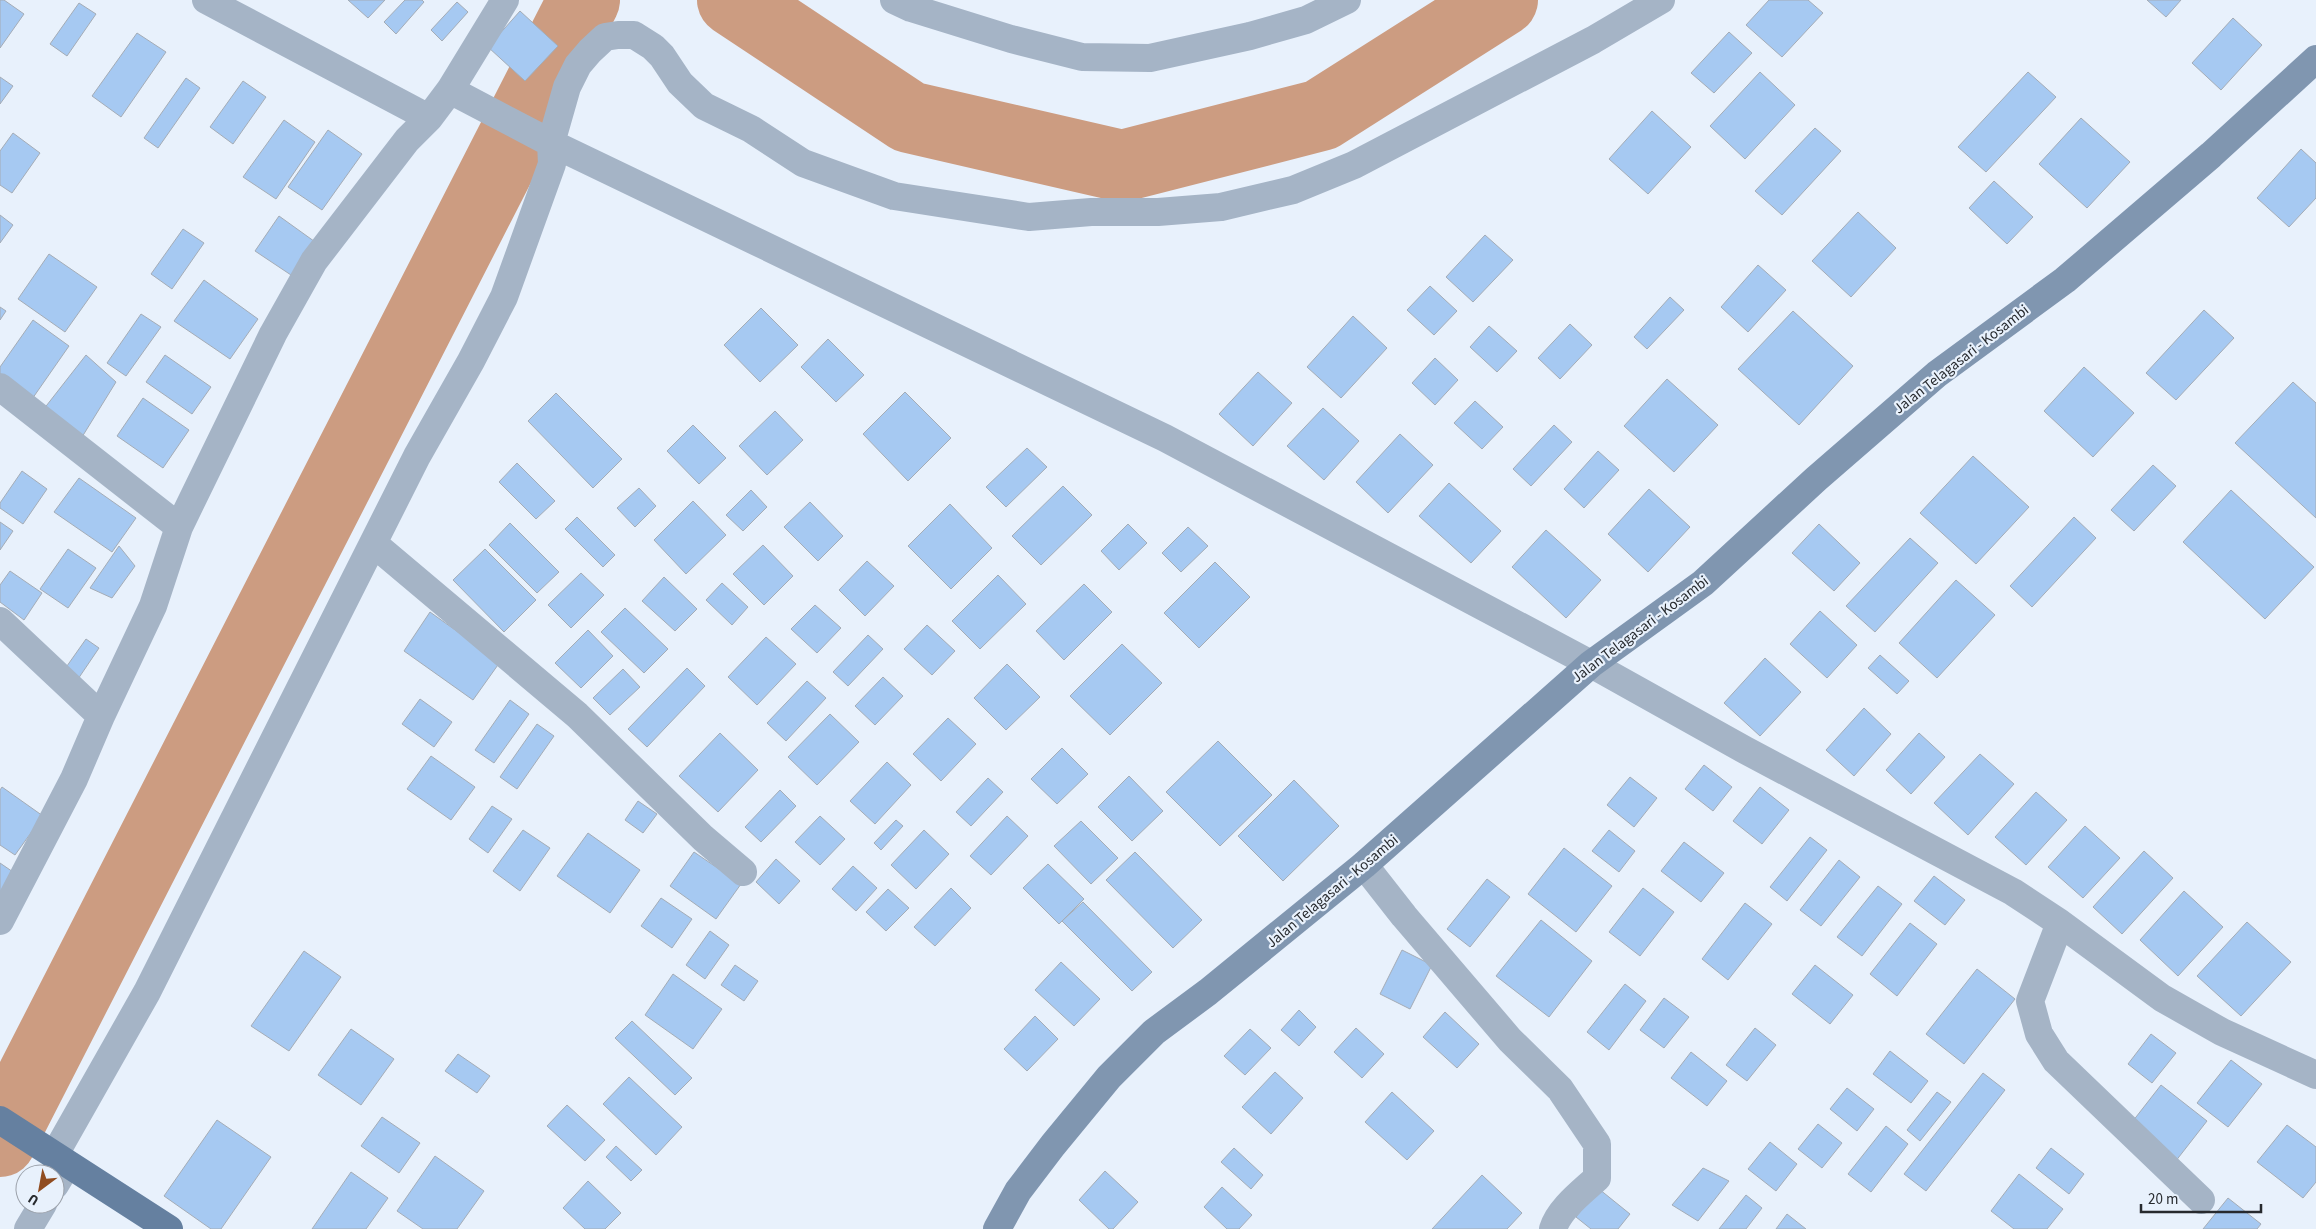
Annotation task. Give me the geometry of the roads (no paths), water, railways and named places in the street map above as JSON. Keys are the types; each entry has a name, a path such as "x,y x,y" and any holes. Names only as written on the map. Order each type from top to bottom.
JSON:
{"main road":[{"name":"Jalan Telagasari - Kosambi","path":"997,1229 1018,1191 1053,1145 1110,1077 1154,1032 1208,992 1364,865 1591,664 1703,583 1816,479 1937,374 2065,280 2211,155 2316,59"},
{"path":"0,1120 55,1163 169,1229"}],"street":[{"path":"206,0 429,118"},
{"path":"0,921 74,779 101,716 153,606 179,527 273,334 314,261 407,140 429,118 450,90 506,0"},
{"path":"894,0 910,8 1011,39 1082,57 1150,58 1250,36 1306,20 1347,0"},
{"path":"55,1163 147,992 417,456 471,361 504,297 552,164 543,139 578,65 605,38 618,35 634,36 658,52 680,83 704,106 751,129 803,163 894,196 1030,217 1092,212 1158,212 1221,207 1293,190 1354,165 1594,40 1661,0"},
{"path":"450,90 476,102 543,139 1165,438 1591,664 1745,750 2013,892 2060,923 2162,998 2247,1044 2316,1075"},
{"path":"0,387 179,527"},
{"path":"374,544 577,715 703,838 743,872"},
{"path":"0,621 101,716"},
{"path":"1364,865 1404,916 1510,1040 1560,1089 1597,1144 1596,1178 1565,1210 1555,1222 1553,1229"},
{"path":"2060,923 2030,1001 2039,1034 2056,1061 2201,1200"},
{"path":"28,1229 37,1214"}],"waterway":[{"path":"0,1141 584,0"},
{"path":"733,0 909,117 1122,166 1321,115 1502,0"}]}
